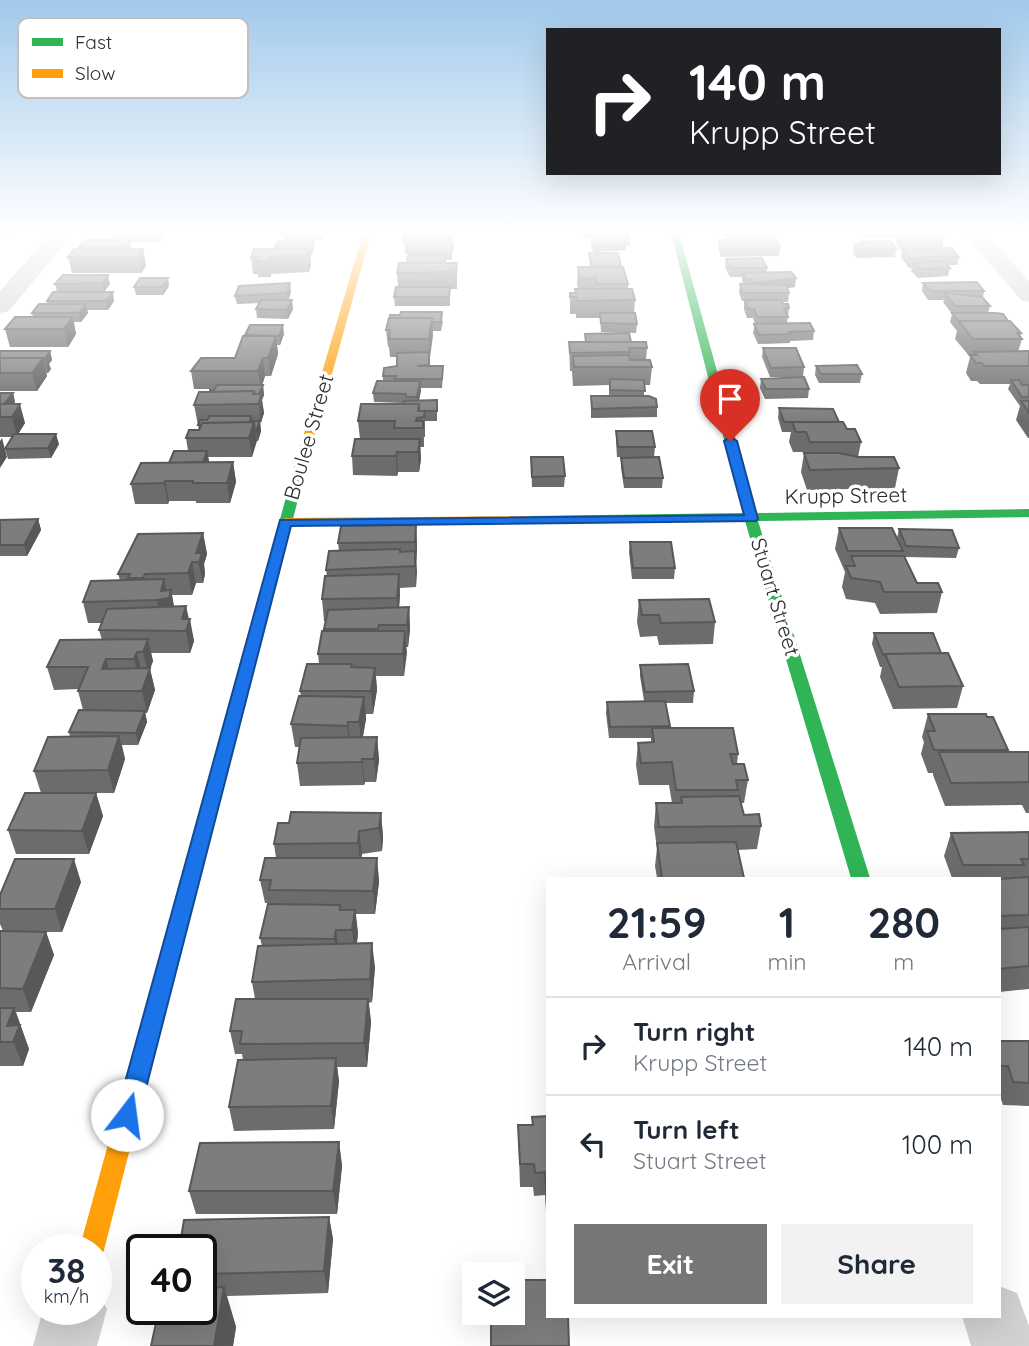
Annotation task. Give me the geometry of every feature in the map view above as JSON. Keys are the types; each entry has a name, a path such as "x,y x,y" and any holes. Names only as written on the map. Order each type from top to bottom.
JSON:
{"street":[{"name":"Boulee Street","path":"95,1234 285,522 349,296"},
{"name":"Stuart Street","path":"692,296 751,519 861,877"},
{"name":"Krupp Street","path":"285,522 751,519 1029,513"},
{"path":"994,1318 1003,1346"},
{"path":"65,1346 71,1325"}],"building":[{"path":"50,296 110,296 106,301 47,301"},
{"path":"394,296 449,296 449,297"},
{"path":"634,296 635,300 577,301 576,297 570,297"},
{"path":"947,296 982,297 990,306 955,306"},
{"path":"261,300 292,300 287,310 256,309"},
{"path":"745,300 781,300 783,304 788,304 789,308 784,308 788,317 757,317 754,309 748,309"},
{"path":"39,304 86,304 79,313 32,313"},
{"path":"401,312 442,312 441,322 432,322 432,318 390,318 390,315 400,315"},
{"path":"600,313 635,313 637,324 601,323"},
{"path":"952,313 1003,314 1008,321 959,322"},
{"path":"15,317 72,317 64,329 5,329"},
{"path":"389,318 432,318 429,339 389,339 390,330 386,330"},
{"path":"959,321 1010,321 1021,333 1017,333 1022,339 973,339"},
{"path":"810,323 814,331 759,335 754,324"},
{"path":"250,325 283,325 279,336 245,335"},
{"path":"629,333 631,342 586,342 585,334"},
{"path":"243,336 276,336 268,358 263,358 258,371 191,371 201,358 235,358"},
{"path":"569,342 646,342 647,348 629,348 630,352 570,353"},
{"path":"763,348 796,348 804,367 771,368"},
{"path":"0,351 50,351 44,364 43,358 0,358"},
{"path":"1029,351 1029,366 984,366 982,363 976,363 970,355 977,355 974,352"},
{"path":"429,352 429,365 417,366 443,366 442,379 395,379 396,376 383,376 384,368 397,366 397,353"},
{"path":"629,355 630,360 650,360 652,367 574,367 573,356"},
{"path":"0,358 43,358 32,373 0,373"},
{"path":"857,365 862,374 821,374 816,366"},
{"path":"804,377 809,389 766,389 761,379"},
{"path":"610,379 644,380 645,391 610,390"},
{"path":"1011,380 1019,380 1022,385 1029,385 1029,397 1022,397"},
{"path":"377,381 420,381 417,397 373,393"},
{"path":"217,385 263,385 259,394 254,391 210,392"},
{"path":"254,391 253,394 261,394 259,404 194,405 199,392"},
{"path":"0,393 13,393 4,404 0,404"},
{"path":"591,396 649,396 656,399 657,407 592,409"},
{"path":"437,400 437,411 419,411 419,404 403,404 404,401"},
{"path":"1021,401 1029,401 1029,413"},
{"path":"0,404 20,404 12,417 0,417"},
{"path":"361,404 419,404 418,411 425,411 424,417 417,418 416,421 423,421 423,428 394,428 395,421 358,421"},
{"path":"779,408 833,409 839,422 784,422"},
{"path":"210,416 251,416 250,421 260,421 256,431 254,422 198,425 200,420 207,420"},
{"path":"254,422 249,438 186,438 189,430 199,430 202,423"},
{"path":"792,422 843,422 847,429 855,429 861,442 810,442 806,432 796,432"},
{"path":"616,431 652,431 655,447 618,447"},
{"path":"14,434 56,434 48,448 5,449"},
{"path":"355,439 420,439 418,452 397,452 396,456 352,456"},
{"path":"174,451 207,451 203,462 169,463"},
{"path":"804,453 894,457 899,468 810,470"},
{"path":"531,457 563,457 565,476 532,477"},
{"path":"659,457 663,478 624,478 621,458"},
{"path":"233,462 227,483 165,481 131,484 141,463"},
{"path":"38,519 24,545 0,545 0,520"},
{"path":"416,525 415,542 338,543 341,526"},
{"path":"839,528 892,528 903,551 848,551"},
{"path":"899,529 952,530 959,548 906,546"},
{"path":"203,533 196,553 202,553 199,562 192,562 188,573 145,574 143,578 128,578 130,574 118,574 138,534"},
{"path":"630,542 671,542 675,568 633,568"},
{"path":"400,549 400,552 415,551 415,566 326,570 329,551"},
{"path":"851,556 904,556 917,583 938,583 942,592 884,592 880,582 851,578 846,566 855,566"},
{"path":"399,574 397,598 322,599 325,576"},
{"path":"164,579 161,591 171,590 169,598 83,602 91,581"},
{"path":"709,599 715,622 661,623 659,615 642,615 639,600"},
{"path":"186,606 182,619 190,619 186,631 99,630 107,609"},
{"path":"409,607 407,625 379,625 378,629 324,629 328,610"},
{"path":"322,631 405,631 403,654 318,654"},
{"path":"874,633 933,633 941,653 883,655"},
{"path":"148,639 143,652 137,652 134,659 106,659 102,669 150,668 142,691 78,691 88,667 47,667 60,640"},
{"path":"948,653 963,686 899,687 885,654"},
{"path":"307,664 352,664 351,667 375,668 371,691 300,691"},
{"path":"688,664 694,691 645,692 640,665"},
{"path":"299,696 364,697 359,722 348,722 347,726 291,724"},
{"path":"665,701 670,726 610,727 607,702"},
{"path":"79,710 145,711 136,733 69,732"},
{"path":"928,714 986,714 987,717 993,717 1008,750 934,750 927,731 935,731"},
{"path":"652,728 733,728 738,754 730,754 733,764 744,764 748,780 736,780 738,790 676,790 672,762 641,763 638,743 654,742"},
{"path":"119,736 108,770 34,771 48,737"},
{"path":"377,737 374,759 362,759 362,762 297,763 301,738"},
{"path":"939,752 1029,752 1029,782 951,783"},
{"path":"25,793 96,793 82,831 8,830"},
{"path":"739,796 744,815 759,814 761,826 659,827 656,803 682,803 681,797"},
{"path":"291,812 381,813 379,828 359,831 358,843 274,844 278,823 289,823"},
{"path":"1029,832 1029,859 1021,859 1024,865 963,865 951,833"},
{"path":"736,842 744,877 662,877 657,843"},
{"path":"265,858 377,858 373,891 269,890 271,880 260,880"},
{"path":"15,859 74,859 55,909 0,909 0,895"},
{"path":"1029,877 1029,915 1001,916 1001,879"},
{"path":"268,904 340,905 340,910 355,910 352,930 336,930 334,939 260,938"},
{"path":"1029,927 1029,966 1001,969 1001,929"},
{"path":"0,931 46,932 23,989 0,988"},
{"path":"372,943 370,979 252,982 258,946"},
{"path":"236,999 368,999 364,1043 240,1044 242,1031 230,1031"},
{"path":"0,1008 14,1008 7,1026 20,1025 13,1042 0,1042"},
{"path":"1001,1041 1029,1041 1029,1083 1013,1082 1008,1066 1001,1066"},
{"path":"336,1058 331,1106 229,1107 238,1060"},
{"path":"546,1116 546,1188 545,1172 535,1173 534,1164 520,1164 518,1125 533,1125 532,1117"},
{"path":"339,1142 333,1191 189,1191 200,1143"},
{"path":"329,1217 324,1271 217,1274 217,1234 182,1234 184,1220"},
{"path":"525,1280 546,1280 546,1318 568,1318 569,1346 491,1346 491,1325 525,1325"},
{"path":"217,1287 224,1287 214,1346 151,1346 156,1325 217,1325"}],"traffic: fast":[{"path":"692,296 751,519 861,877"},
{"path":"164,977 302,461"},
{"path":"530,520 1029,513"}],"traffic: slow":[{"path":"302,461 349,296"},
{"path":"285,522 530,520"},
{"path":"95,1234 164,977"}],"route":[{"path":"127,1115 285,522 751,519 730,441"}]}
